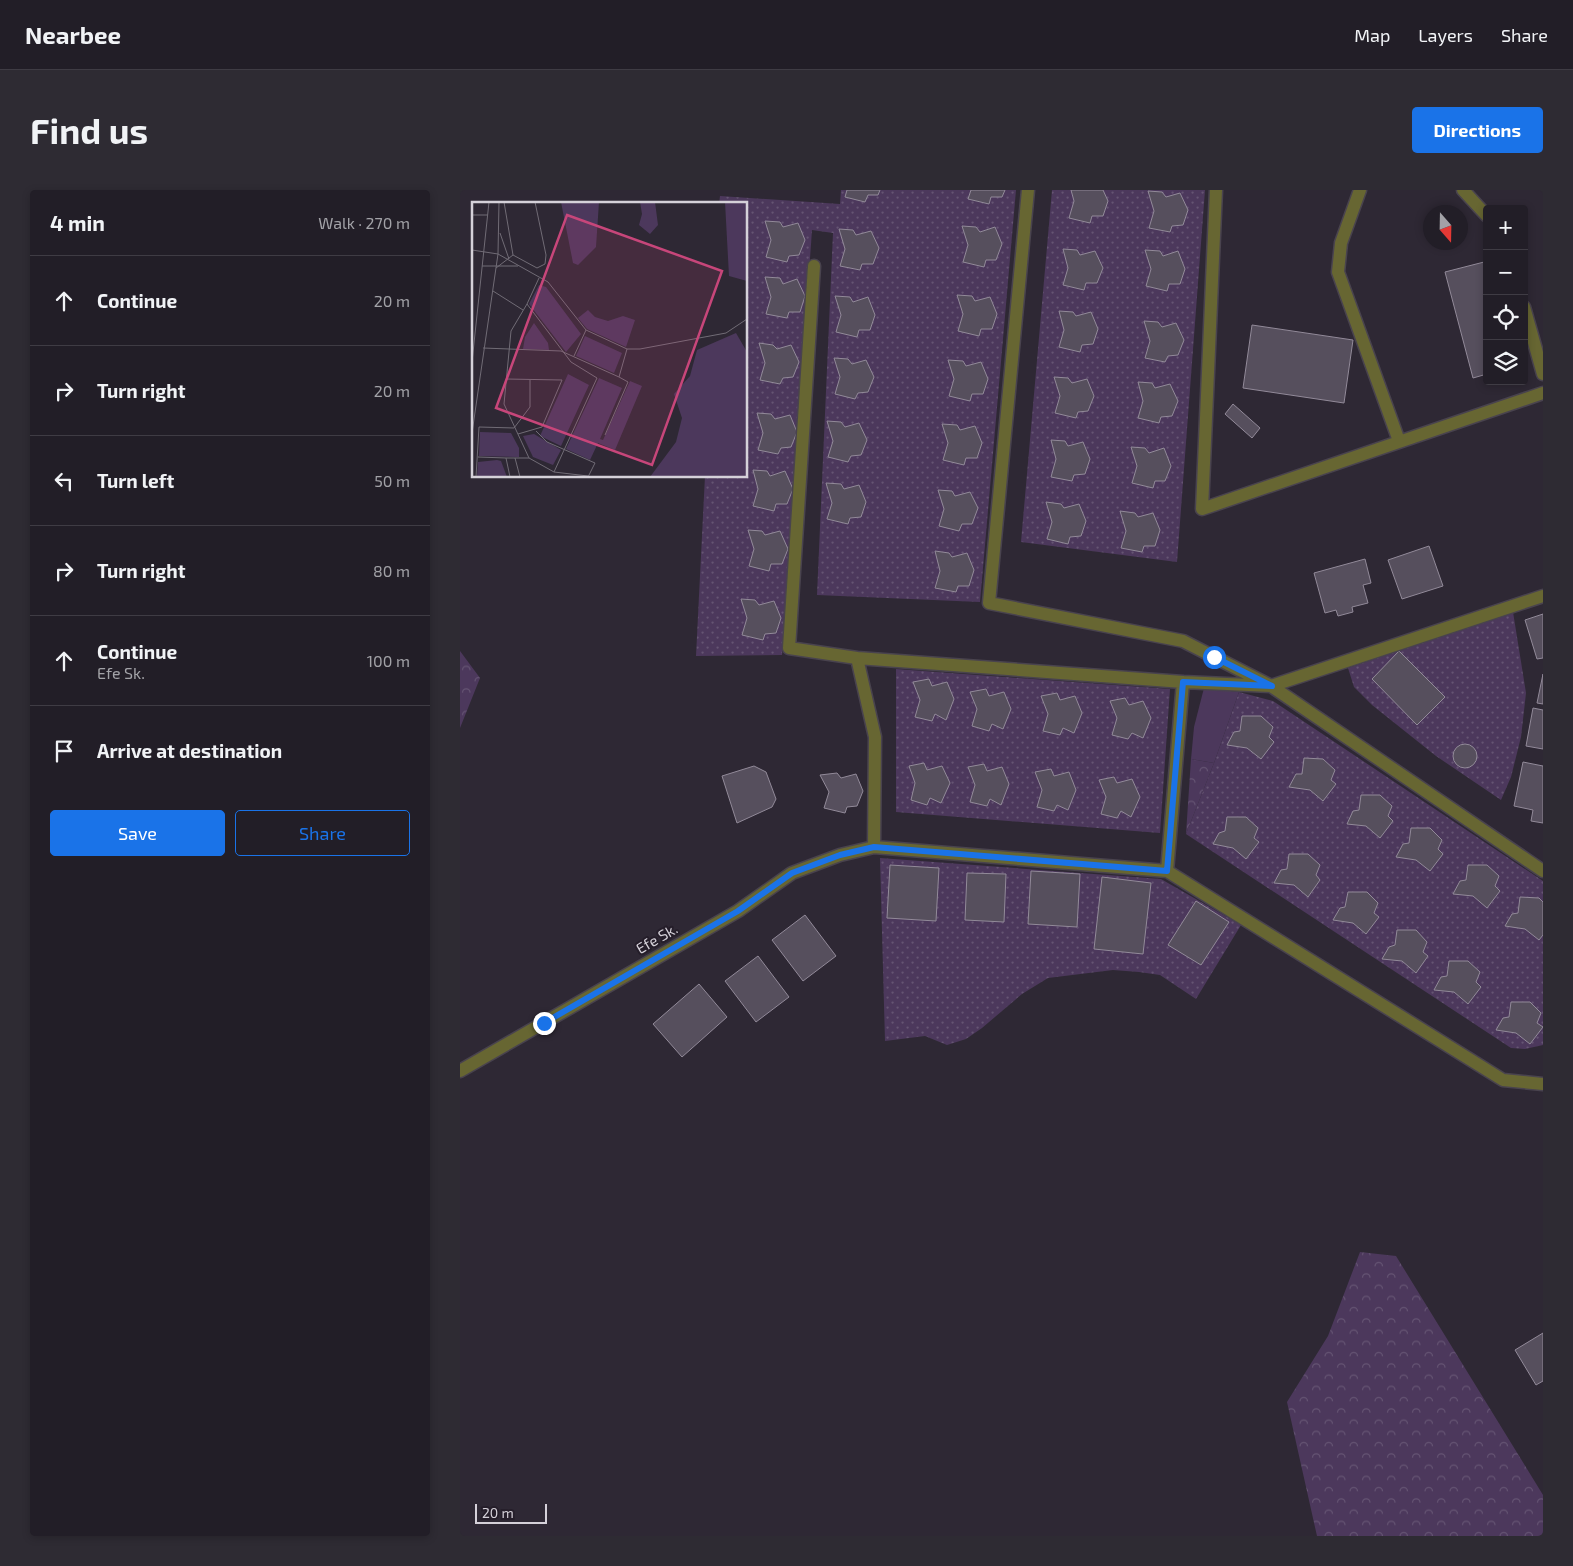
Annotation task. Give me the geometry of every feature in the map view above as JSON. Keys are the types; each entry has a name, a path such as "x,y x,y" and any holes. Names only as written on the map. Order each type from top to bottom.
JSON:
{"street":[{"path":"1028,190 989,603 1183,640 1272,686 1543,871"},
{"path":"1216,190 1202,509 1543,393"},
{"path":"1360,190 1341,242 1338,272 1399,441"},
{"path":"1463,190 1483,212"},
{"path":"814,266 790,648 857,658 1183,682 1272,686 1543,596"},
{"path":"1528,321 1543,374"},
{"path":"857,658 875,737 874,847"},
{"path":"1183,682 1167,871 1503,1080 1543,1084"},
{"name":"Efe Sk.","path":"460,1071 738,911 792,873 840,855 874,847 1167,871"}],"green space":[{"path":"841,190 1016,190 980,602 817,595 833,233 812,230 782,655 696,656 705,478 748,478 748,202 719,202 720,196 840,204"},
{"path":"1052,190 1205,190 1177,562 1021,542"},
{"path":"1513,612 1526,693 1521,737 1511,777 1501,800 1436,756 1372,705 1354,687 1348,668"},
{"path":"460,651 480,678 460,728"},
{"path":"896,669 1170,689 1160,833 896,812"},
{"path":"1204,688 1239,692 1214,763 1191,759 1194,727"},
{"path":"1239,692 1273,701 1543,881 1543,1045 1525,1049 1511,1048 1186,834"},
{"path":"1191,759 1214,763 1186,834"},
{"path":"880,858 1161,879 1241,925 1196,999 1160,975 1139,972 1113,970 1048,978 1022,994 966,1039 947,1045 925,1036 885,1041"},
{"path":"1360,1252 1396,1256 1543,1495 1543,1536 1317,1536 1287,1402 1328,1336"}],"building":[{"path":"847,190 880,190 878,195 868,195 865,202 845,197"},
{"path":"971,190 1005,190 1002,197 991,197 989,204 968,199"},
{"path":"1071,190 1103,190 1108,201 1103,216 1092,216 1090,223 1069,218 1074,201"},
{"path":"1148,191 1162,192 1166,197 1180,193 1188,210 1183,225 1172,226 1170,232 1149,228 1154,211"},
{"path":"765,221 780,222 783,227 798,223 805,240 799,255 789,256 787,262 766,257 771,240"},
{"path":"962,226 976,227 980,232 995,227 1002,244 996,260 986,260 984,267 963,262 968,245"},
{"path":"839,229 853,230 856,235 871,231 879,248 873,264 862,264 860,270 840,266 845,249"},
{"path":"1063,249 1077,250 1080,255 1095,251 1103,268 1097,283 1086,283 1084,290 1063,285 1068,268"},
{"path":"1145,250 1160,251 1163,256 1178,251 1185,269 1180,284 1169,284 1167,291 1146,286 1151,269"},
{"path":"1483,262 1483,375 1473,378 1445,272"},
{"path":"765,277 780,278 783,284 797,279 805,296 800,312 789,312 787,318 766,314 771,297"},
{"path":"957,295 972,296 975,301 990,297 997,314 992,329 981,329 979,336 958,331 963,314"},
{"path":"835,296 850,297 853,302 868,297 875,315 870,330 859,330 857,337 836,332 841,315"},
{"path":"1059,311 1073,312 1076,316 1091,312 1098,329 1093,344 1082,345 1080,352 1059,347 1064,330"},
{"path":"1144,321 1158,322 1162,327 1176,323 1184,340 1178,355 1168,356 1165,362 1145,358 1150,341"},
{"path":"1252,325 1353,340 1344,403 1243,388"},
{"path":"759,343 773,345 777,349 791,345 799,362 793,377 783,378 780,384 760,380 765,363"},
{"path":"834,358 848,359 852,364 866,360 874,377 868,392 858,393 855,399 835,394 840,377"},
{"path":"948,360 963,361 966,366 981,362 988,379 983,394 972,394 970,401 949,396 954,379"},
{"path":"1054,377 1068,378 1072,383 1087,379 1094,396 1088,411 1078,412 1076,418 1055,413 1060,396"},
{"path":"1138,382 1152,383 1155,388 1170,384 1178,401 1172,416 1161,417 1159,423 1138,418 1143,401"},
{"path":"1233,404 1260,428 1252,438 1225,414"},
{"path":"757,413 771,414 775,419 790,415 797,432 791,447 781,448 778,454 758,450 763,433"},
{"path":"827,421 841,422 845,427 859,423 867,440 861,455 851,456 848,462 828,457 833,441"},
{"path":"942,424 957,425 960,430 975,426 982,443 977,458 966,458 964,465 943,460 948,443"},
{"path":"1051,440 1065,441 1068,446 1083,442 1090,459 1085,474 1074,475 1072,481 1051,477 1056,459"},
{"path":"1131,447 1145,448 1149,453 1164,448 1171,466 1165,481 1155,481 1153,488 1132,483 1137,466"},
{"path":"753,470 767,471 770,476 785,471 793,489 787,504 776,504 774,511 753,506 758,489"},
{"path":"826,483 841,484 844,489 859,485 866,502 861,517 850,518 848,524 827,519 832,503"},
{"path":"938,490 952,491 955,496 970,492 978,508 972,524 962,524 959,531 939,526 944,509"},
{"path":"1046,502 1061,504 1064,508 1079,504 1086,521 1081,536 1070,537 1068,544 1047,539 1052,522"},
{"path":"1120,511 1135,513 1138,517 1153,513 1160,530 1155,546 1144,546 1142,552 1121,548 1126,531"},
{"path":"748,530 762,531 765,535 780,531 788,549 782,564 771,564 769,571 749,566 754,549"},
{"path":"1429,546 1443,586 1402,599 1388,560"},
{"path":"935,551 949,553 952,557 967,553 974,570 969,586 958,586 956,592 935,588 940,571"},
{"path":"1365,559 1371,583 1363,585 1368,603 1352,607 1353,612 1338,616 1336,610 1325,613 1314,573"},
{"path":"741,599 755,600 759,605 774,601 781,618 776,633 765,634 763,640 742,635 747,618"},
{"path":"1543,614 1543,658 1537,659 1525,620"},
{"path":"1399,651 1445,697 1417,725 1372,679"},
{"path":"1543,674 1543,704 1537,703"},
{"path":"929,679 932,686 947,682 954,699 946,720 935,714 932,721 915,717 920,700 913,682"},
{"path":"986,689 989,696 1004,692 1011,709 1003,729 992,724 989,731 972,726 977,709 970,692"},
{"path":"1057,693 1060,700 1075,696 1082,713 1074,733 1063,728 1060,735 1043,731 1048,714 1041,696"},
{"path":"1125,698 1129,705 1143,701 1151,718 1143,738 1132,733 1128,739 1112,735 1117,718 1110,701"},
{"path":"1533,708 1543,710 1543,749 1526,746"},
{"path":"1242,716 1261,716 1273,727 1269,737 1274,742 1261,759 1247,748 1227,745 1234,732 1240,731"},
{"path":"1465,744 1470,745 1476,751 1476,761 1470,767 1465,768 1460,767 1454,761 1453,756 1454,751 1460,745"},
{"path":"1304,758 1323,759 1335,770 1331,780 1336,784 1323,801 1310,790 1289,787 1296,774 1302,774"},
{"path":"1523,762 1543,766 1543,823 1531,821 1533,810 1514,806"},
{"path":"924,763 927,770 942,766 950,783 941,803 930,798 927,805 911,800 915,783 909,766"},
{"path":"984,764 987,771 1002,767 1009,784 1001,805 990,799 987,806 970,802 975,785 968,767"},
{"path":"754,766 766,772 776,799 772,807 737,823 722,776"},
{"path":"1051,769 1054,776 1069,772 1076,790 1068,810 1057,805 1054,811 1037,807 1042,790 1035,772"},
{"path":"837,773 841,778 856,774 863,791 857,806 847,807 845,813 824,808 829,792 820,775"},
{"path":"1114,777 1117,783 1132,779 1140,797 1131,817 1121,811 1117,818 1101,814 1106,797 1099,780"},
{"path":"1361,795 1380,795 1392,806 1388,816 1393,821 1380,838 1366,826 1347,824 1353,811 1359,810"},
{"path":"1227,817 1246,817 1258,828 1254,838 1259,842 1246,859 1233,848 1213,844 1219,833 1225,831"},
{"path":"1411,828 1430,828 1442,840 1438,849 1443,854 1430,871 1416,860 1396,857 1403,844 1409,843"},
{"path":"1289,854 1308,854 1320,865 1316,875 1320,880 1308,897 1294,885 1274,883 1281,870 1287,869"},
{"path":"890,865 939,868 936,921 887,918"},
{"path":"1468,865 1487,865 1499,876 1495,886 1500,891 1487,908 1473,896 1453,894 1460,881 1466,880"},
{"path":"1031,871 1080,874 1077,927 1028,924"},
{"path":"967,873 1006,874 1004,922 965,920"},
{"path":"1102,877 1151,883 1143,954 1094,949"},
{"path":"1348,892 1367,892 1378,903 1374,913 1379,917 1366,934 1353,923 1333,920 1340,908 1345,907"},
{"path":"1520,897 1539,898 1543,902 1543,935 1539,940 1525,929 1505,926 1512,914 1518,913"},
{"path":"1196,901 1229,922 1201,965 1168,945"},
{"path":"805,915 836,956 803,981 772,940"},
{"path":"1397,930 1416,930 1427,942 1423,952 1428,956 1416,973 1402,961 1382,959 1389,947 1395,945"},
{"path":"758,956 789,997 756,1022 725,981"},
{"path":"1449,961 1468,961 1480,972 1476,982 1481,987 1468,1004 1454,992 1434,990 1441,977 1447,976"},
{"path":"699,984 727,1017 682,1057 653,1024"},
{"path":"1511,1002 1530,1002 1541,1013 1537,1023 1543,1027 1530,1044 1516,1033 1496,1030 1503,1018 1509,1017"},
{"path":"1543,1333 1543,1381 1536,1385 1515,1350"}],"route":[{"path":"544,1023 738,911 792,873 840,855 874,847 1167,871 1183,682 1272,686 1214,657"}]}
